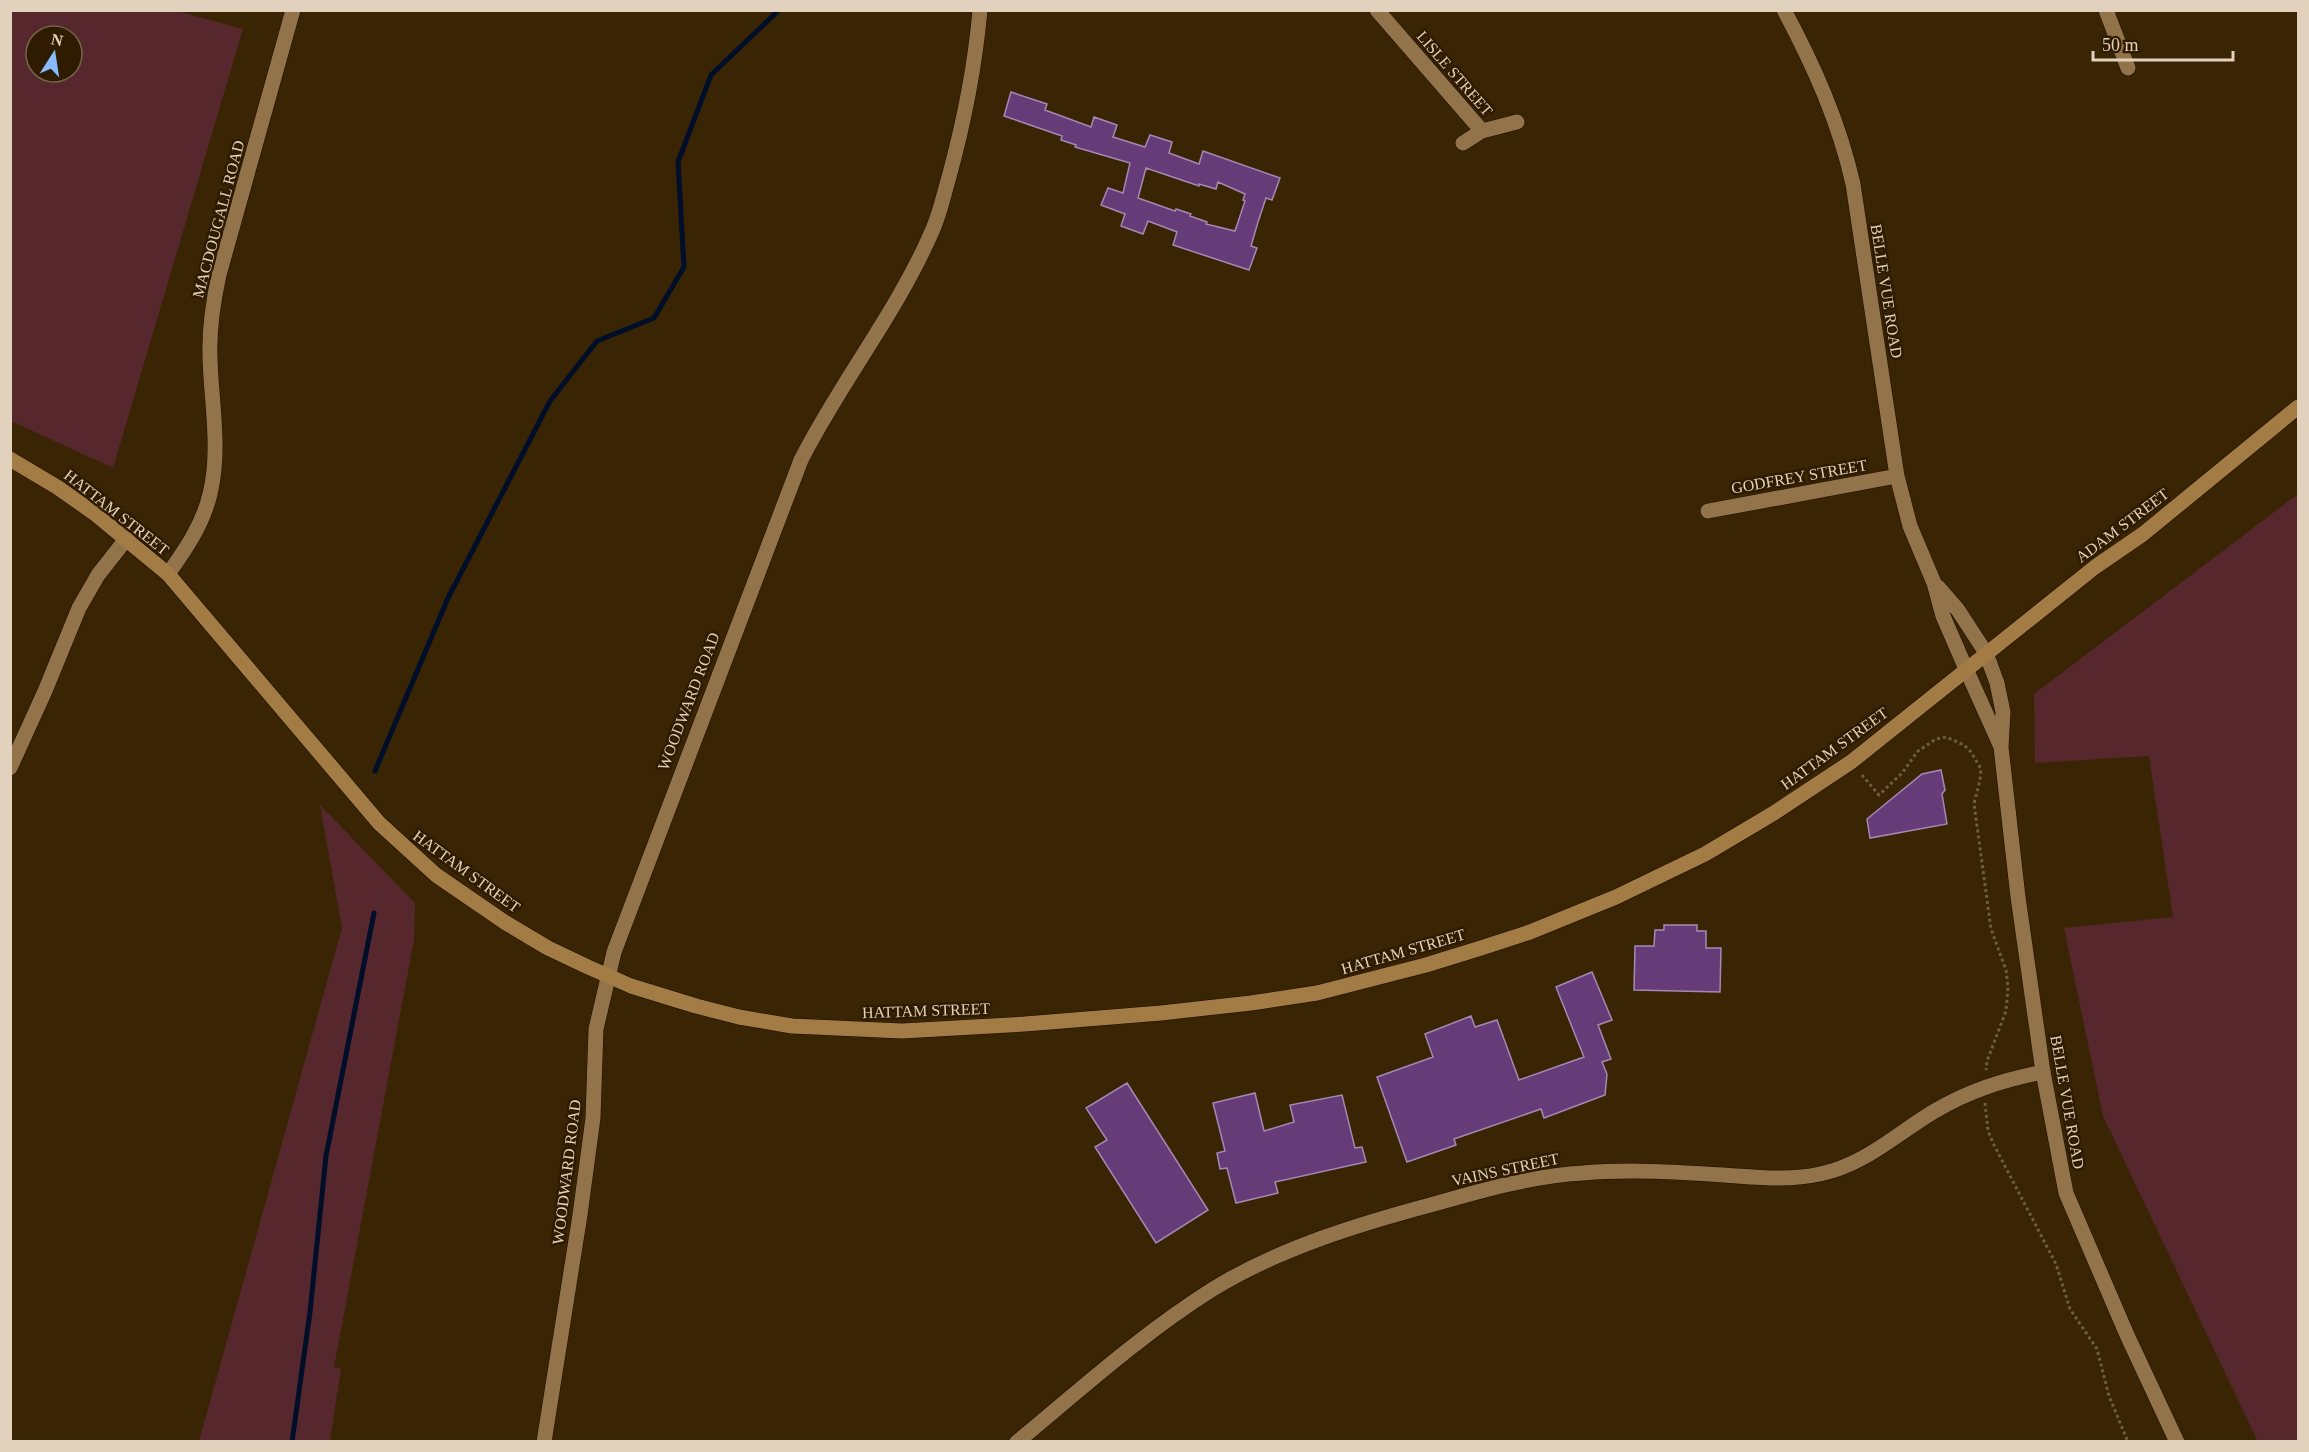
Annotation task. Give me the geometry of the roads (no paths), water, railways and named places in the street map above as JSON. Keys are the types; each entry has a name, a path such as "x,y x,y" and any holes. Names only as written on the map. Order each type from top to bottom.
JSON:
{"main road":[{"name":"ADAM STREET","path":"1966,669 2095,567 2143,534 2298,407"},
{"name":"HATTAM STREET","path":"10,459 57,487 127,538 168,574 379,823 436,874 506,923 548,948 608,976 663,997 740,1017 792,1026 902,1031 1047,1022 1251,1003 1317,993 1366,982 1481,948 1530,932 1616,897 1704,854 1774,813 1851,762 1966,669"}],"street":[{"name":"MACDOUGALL ROAD","path":"168,574 195,533 210,495 215,451 210,357 213,304 219,275 293,10"},
{"name":"WOODWARD ROAD","path":"544,1442 580,1215 594,1104 596,1029 625,918 801,460 820,422 896,301 933,228 958,146 968,100 980,10"},
{"name":"LISLE STREET","path":"1377,10 1482,131"},
{"name":"BELLE VUE ROAD","path":"1784,10 1820,82 1835,118 1846,154 1853,183 1897,476 1910,526 1934,583 1943,616 2001,747"},
{"path":"2106,10 2128,68"},
{"name":"LISLE STREET","path":"1463,143 1482,131 1517,122"},
{"name":"GODFREY STREET","path":"1708,511 1897,476"},
{"path":"10,768 79,608 98,575 127,538"},
{"name":"BELLE VUE ROAD","path":"1934,583 1958,610 1986,653 1997,683 2003,712 2001,747 2018,897 2043,1072 2066,1193 2127,1335 2177,1442"},
{"name":"VAINS STREET","path":"1017,1442 1123,1354 1192,1303 1250,1269 1329,1236 1372,1221 1461,1196 1548,1176 1624,1171 1761,1177 1816,1175 1845,1167 1862,1159 1938,1109 1984,1086 2043,1072"}],"waterway":[{"path":"375,771 448,598 550,401 597,341 654,318 684,267 678,162 711,75 779,10"},
{"path":"292,1442 310,1312 326,1156 374,913"}]}
